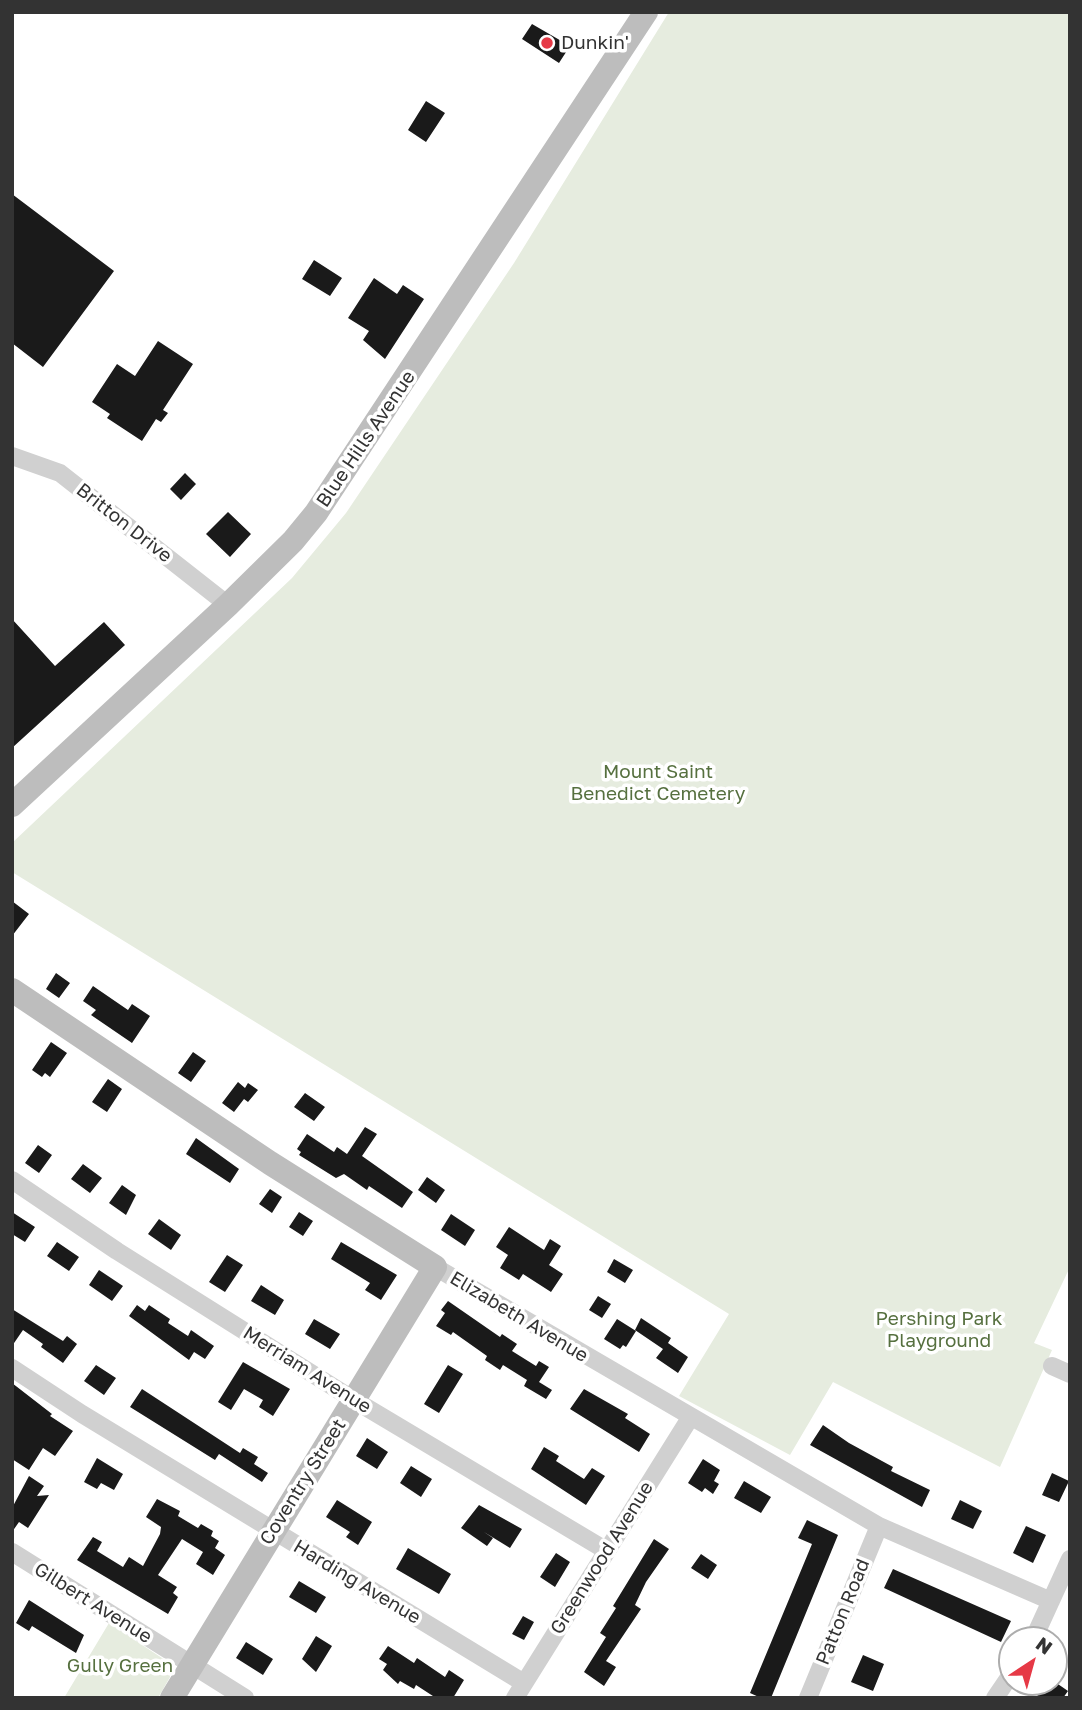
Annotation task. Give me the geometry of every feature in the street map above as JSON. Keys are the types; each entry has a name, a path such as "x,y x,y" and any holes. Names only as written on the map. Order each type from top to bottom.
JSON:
{"main road":[{"name":"Blue Hills Avenue","path":"12,805 228,605 293,541 345,473 646,12"},
{"name":"Elizabeth Avenue","path":"12,990 270,1163 435,1267"},
{"name":"Coventry Street","path":"172,1698 435,1267"}],"street":[{"name":"Britton Drive","path":"12,456 60,473 228,605"},
{"name":"Merriam Avenue","path":"12,1180 117,1251 354,1401 607,1550"},
{"name":"Elizabeth Avenue","path":"435,1267 879,1526 1051,1601"},
{"path":"1052,1366 1070,1374"},
{"name":"Harding Avenue","path":"12,1368 273,1531 519,1690"},
{"name":"Greenwood Avenue","path":"519,1690 690,1418"},
{"name":"Patton Road","path":"808,1698 879,1526"},
{"name":"Gilbert Avenue","path":"12,1552 245,1698"},
{"path":"1039,1626 1070,1559"}],"green space":[{"name":"Mount Saint Benedict Cemetery","path":"669,12 1070,12 1070,1267 1034,1343 1052,1350 1000,1467 833,1382 790,1455 679,1396 729,1314 12,872 12,843 292,578 346,513 514,263"},
{"name":"Gully Green","path":"109,1623 168,1662 170,1677 158,1698 64,1698"}],"building":[{"name":"Dunkin'","path":"532,24 570,46 559,63 522,39"},
{"path":"426,101 445,113 426,142 408,130"},
{"path":"12,194 114,271 43,367 12,343"},
{"path":"314,260 342,278 330,296 302,279"},
{"path":"374,278 397,294 403,285 424,299 385,359 363,340 369,331 348,318"},
{"path":"158,341 193,364 163,410 168,413 161,422 156,419 142,441 107,418 110,414 92,402 117,364 135,376"},
{"path":"185,473 196,484 181,500 170,489"},
{"path":"228,512 251,534 230,557 206,534"},
{"path":"12,619 55,666 104,622 125,645 12,748"},
{"path":"12,901 29,914 12,936"},
{"path":"56,973 70,983 59,998 46,989"},
{"path":"93,986 128,1010 132,1004 150,1016 132,1043 91,1015 96,1010 83,1001"},
{"path":"51,1042 67,1053 50,1077 45,1073 42,1077 32,1070"},
{"path":"193,1052 206,1061 191,1082 178,1073"},
{"path":"108,1079 122,1089 107,1112 92,1102"},
{"path":"238,1082 245,1088 248,1083 258,1090 248,1102 244,1099 234,1112 222,1103"},
{"path":"305,1093 325,1107 314,1121 294,1107"},
{"path":"365,1127 377,1134 362,1156 413,1192 402,1208 369,1186 367,1190 344,1174 336,1178 299,1155 301,1152 297,1149 307,1134 334,1152 337,1147 347,1154"},
{"path":"196,1138 239,1169 230,1183 186,1154"},
{"path":"38,1145 52,1155 39,1173 25,1163"},
{"path":"83,1164 102,1178 90,1193 71,1179"},
{"path":"427,1177 445,1190 436,1203 418,1190"},
{"path":"122,1185 136,1195 126,1215 109,1203"},
{"path":"270,1189 282,1197 272,1213 259,1204"},
{"path":"12,1212 35,1227 25,1242 12,1234"},
{"path":"299,1212 313,1221 303,1236 289,1227"},
{"path":"451,1214 475,1230 465,1246 441,1230"},
{"path":"159,1219 181,1235 171,1250 148,1234"},
{"path":"509,1227 544,1250 550,1239 561,1246 549,1265 563,1274 551,1292 523,1274 519,1280 500,1268 508,1255 496,1247"},
{"path":"57,1242 79,1257 69,1271 47,1256"},
{"path":"341,1242 397,1275 381,1300 365,1290 370,1283 331,1259"},
{"path":"227,1255 243,1265 225,1292 209,1282"},
{"path":"614,1259 633,1270 625,1283 607,1272"},
{"path":"99,1270 123,1286 112,1301 89,1285"},
{"path":"261,1285 284,1300 275,1315 251,1301"},
{"path":"598,1296 611,1304 602,1318 589,1310"},
{"path":"448,1301 500,1337 502,1334 517,1344 512,1351 536,1366 539,1361 549,1367 539,1382 552,1390 546,1399 524,1386 527,1380 503,1365 500,1370 485,1360 487,1356 453,1332 451,1335 436,1326 445,1313 441,1310"},
{"path":"137,1305 145,1311 149,1305 170,1319 168,1323 188,1336 191,1330 214,1346 205,1359 194,1352 189,1360 129,1316"},
{"path":"12,1309 63,1341 67,1336 77,1344 63,1363 23,1330 12,1346"},
{"path":"641,1318 671,1338 668,1343 688,1357 678,1373 656,1358 663,1349 635,1330"},
{"path":"314,1319 340,1334 330,1349 305,1334"},
{"path":"617,1319 636,1331 626,1347 623,1345 620,1349 604,1339"},
{"path":"243,1362 290,1389 273,1416 259,1407 263,1400 244,1389 231,1410 218,1402"},
{"path":"96,1365 116,1378 104,1395 84,1381"},
{"path":"448,1365 463,1374 439,1413 424,1404"},
{"path":"12,1383 52,1414 50,1416 73,1431 55,1456 43,1448 29,1470 12,1459"},
{"path":"142,1389 240,1453 243,1448 258,1457 254,1464 268,1473 262,1482 219,1454 215,1460 130,1407"},
{"path":"584,1389 628,1414 625,1418 650,1434 639,1452 570,1409"},
{"path":"823,1425 893,1467 891,1471 930,1490 922,1507 810,1445"},
{"path":"367,1438 388,1452 377,1469 356,1456"},
{"path":"544,1447 559,1456 556,1461 584,1479 592,1468 605,1476 586,1505 531,1469"},
{"path":"97,1458 123,1474 114,1490 101,1483 97,1489 84,1482"},
{"path":"703,1459 720,1470 714,1481 719,1484 713,1494 705,1488 702,1492 688,1483"},
{"path":"411,1466 432,1479 421,1497 400,1483"},
{"path":"1052,1473 1069,1481 1059,1502 1042,1495"},
{"path":"29,1476 44,1486 37,1496 49,1495 28,1528 19,1522 12,1532 12,1508"},
{"path":"744,1481 771,1497 761,1513 734,1498"},
{"path":"157,1499 180,1511 178,1516 198,1528 201,1524 213,1531 211,1536 219,1541 215,1548 225,1555 213,1575 196,1564 203,1552 182,1539 158,1575 177,1587 173,1593 178,1597 168,1614 77,1560 93,1537 102,1542 97,1551 123,1567 129,1557 143,1566 160,1534 161,1527 146,1517"},
{"path":"337,1500 372,1522 358,1545 346,1537 350,1532 326,1517"},
{"path":"960,1500 982,1511 973,1529 951,1519"},
{"path":"479,1505 522,1529 510,1548 484,1532 493,1538 487,1546 461,1528"},
{"path":"807,1520 838,1535 771,1698 761,1698 750,1693 812,1544 798,1538"},
{"path":"1026,1526 1046,1535 1033,1563 1013,1553"},
{"path":"654,1539 669,1549 646,1582 635,1605 641,1609 606,1661 616,1667 604,1686 584,1672 606,1637 600,1633 616,1608 613,1606"},
{"path":"408,1548 451,1574 439,1594 396,1569"},
{"path":"556,1553 570,1562 555,1587 540,1577"},
{"path":"701,1554 717,1565 708,1579 691,1568"},
{"path":"893,1569 1011,1621 1009,1626 998,1626 998,1641 884,1588"},
{"path":"299,1581 326,1597 316,1613 289,1597"},
{"path":"29,1600 84,1635 76,1653 32,1626 29,1631 16,1623"},
{"path":"523,1616 534,1622 524,1640 512,1634"},
{"path":"316,1636 332,1646 316,1672 302,1659"},
{"path":"246,1642 273,1659 263,1675 236,1658"},
{"path":"388,1646 414,1663 417,1658 445,1677 449,1670 464,1680 453,1698 436,1698 416,1685 414,1689 400,1681 398,1684 383,1670 387,1664 379,1659"},
{"path":"863,1655 884,1664 873,1691 851,1682"},
{"path":"1037,1696 1064,1696 1063,1698 1036,1698"}],"place":[{"name":"Dunkin'","path":"547,43"}],"park label":[{"name":"Pershing Park Playground","path":"939,1330"}]}
